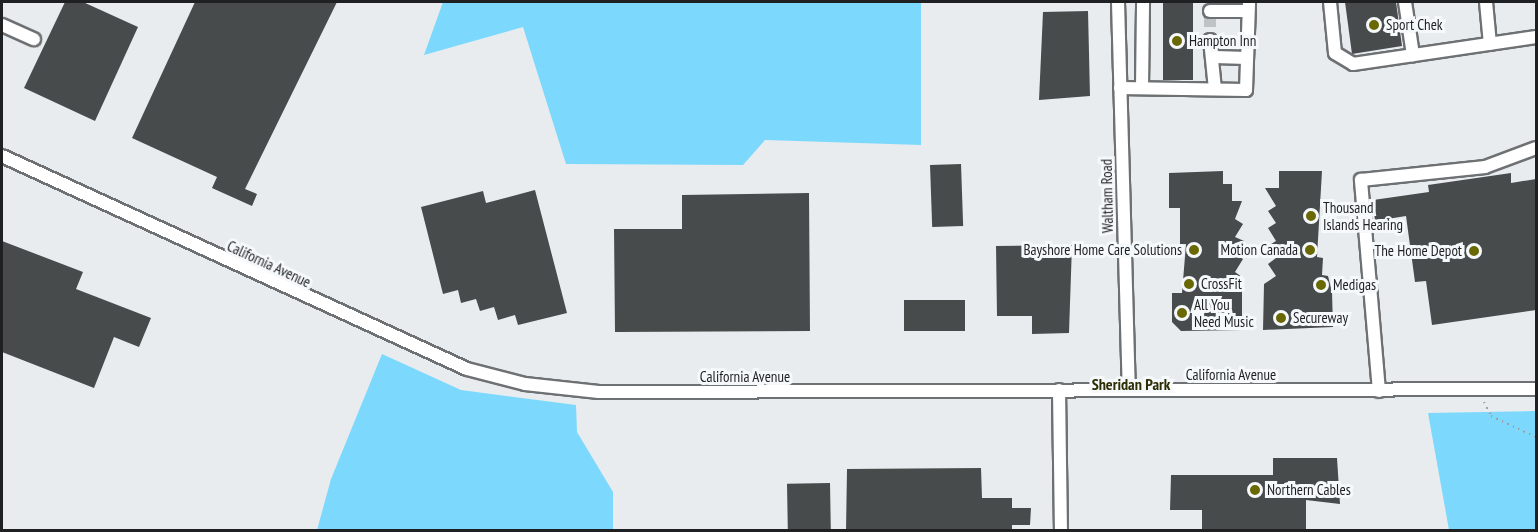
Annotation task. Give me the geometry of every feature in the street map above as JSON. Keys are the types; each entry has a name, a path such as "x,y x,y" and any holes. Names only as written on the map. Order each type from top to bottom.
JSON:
{"street":[{"name":"Waltham Road","path":"1118,2 1129,389"},
{"path":"1142,88 1143,2"},
{"path":"1330,2 1335,53 1353,64 1536,37"},
{"path":"1405,2 1413,55"},
{"path":"1486,2 1490,44"},
{"path":"1120,88 1246,90 1249,6 1210,9"},
{"path":"2,25 34,39"},
{"path":"1210,40 1215,57 1215,89"},
{"path":"1215,57 1247,58"},
{"path":"1379,390 1362,180 1485,167 1536,148"},
{"name":"California Avenue","path":"2,156 467,369 525,384 600,392 1536,389"},
{"path":"1059,390 1061,531"}],"path":[{"path":"1478,390 1491,416 1536,437"}],"shaded area":[{"path":"443,2 921,2 921,145 765,140 743,165 566,164 523,27 424,55"},
{"path":"382,354 461,390 576,405 577,432 613,492 613,530 317,530 331,479"},
{"path":"1536,411 1536,530 1449,530 1428,413"}],"building":[{"path":"65,2 83,2 138,27 95,121 24,88"},
{"path":"195,2 337,2 245,189 257,194 252,206 212,188 217,177 132,138"},
{"name":"Hampton Inn","path":"1163,2 1193,2 1193,80 1163,80"},
{"name":"Sport Chek","path":"1345,2 1396,2 1402,46 1352,54"},
{"path":"1088,11 1090,96 1039,100 1043,12"},
{"path":"961,164 963,226 932,227 930,165"},
{"path":"1223,171 1223,184 1232,184 1232,201 1242,201 1235,219 1243,224 1235,237 1244,241 1235,254 1243,259 1235,272 1242,277 1242,330 1181,331 1172,322 1172,293 1182,293 1186,244 1180,244 1180,208 1169,208 1169,173"},
{"path":"1279,171 1322,171 1317,257 1323,258 1322,275 1328,276 1332,292 1333,327 1263,330 1264,284 1276,276 1268,264 1276,258 1268,246 1276,241 1268,228 1276,223 1268,211 1276,206 1265,188 1279,188"},
{"name":"The Home Depot","path":"1511,173 1511,183 1536,179 1536,310 1432,325 1426,281 1415,282 1406,216 1375,221 1373,200 1429,192 1428,185"},
{"path":"535,190 567,313 518,325 515,315 498,320 494,307 480,311 476,299 461,303 458,290 443,294 421,207 483,191 486,203"},
{"path":"809,193 810,331 615,332 614,229 682,229 682,195"},
{"path":"2,241 83,272 76,289 151,318 139,347 114,337 94,388 2,352"},
{"path":"1072,245 1069,333 1032,334 1032,316 997,316 996,246"},
{"path":"904,300 965,300 965,331 904,331"},
{"name":"Northern Cables","path":"1273,458 1337,458 1340,504 1306,500 1306,531 1202,531 1202,510 1170,510 1171,475 1273,475"},
{"path":"981,468 982,498 1012,498 1012,508 1031,508 1030,525 1012,525 1012,531 846,531 847,469"},
{"path":"830,483 831,530 788,530 787,484"}],"tunnel":[{"path":"1210,15 1210,40"}],"place":[{"name":"Sport Chek","path":"1374,25"},
{"name":"Hampton Inn","path":"1177,41"},
{"name":"Thousand Islands Hearing","path":"1311,216"},
{"name":"Bayshore Home Care Solutions","path":"1194,250"},
{"name":"Motion Canada","path":"1310,250"},
{"name":"The Home Depot","path":"1474,251"},
{"name":"CrossFit","path":"1189,284"},
{"name":"Medigas","path":"1321,285"},
{"name":"All You Need Music","path":"1182,313"},
{"name":"Secureway","path":"1281,318"},
{"name":"Northern Cables","path":"1255,490"}],"district":[{"name":"Sheridan Park","path":"1131,384"}]}
